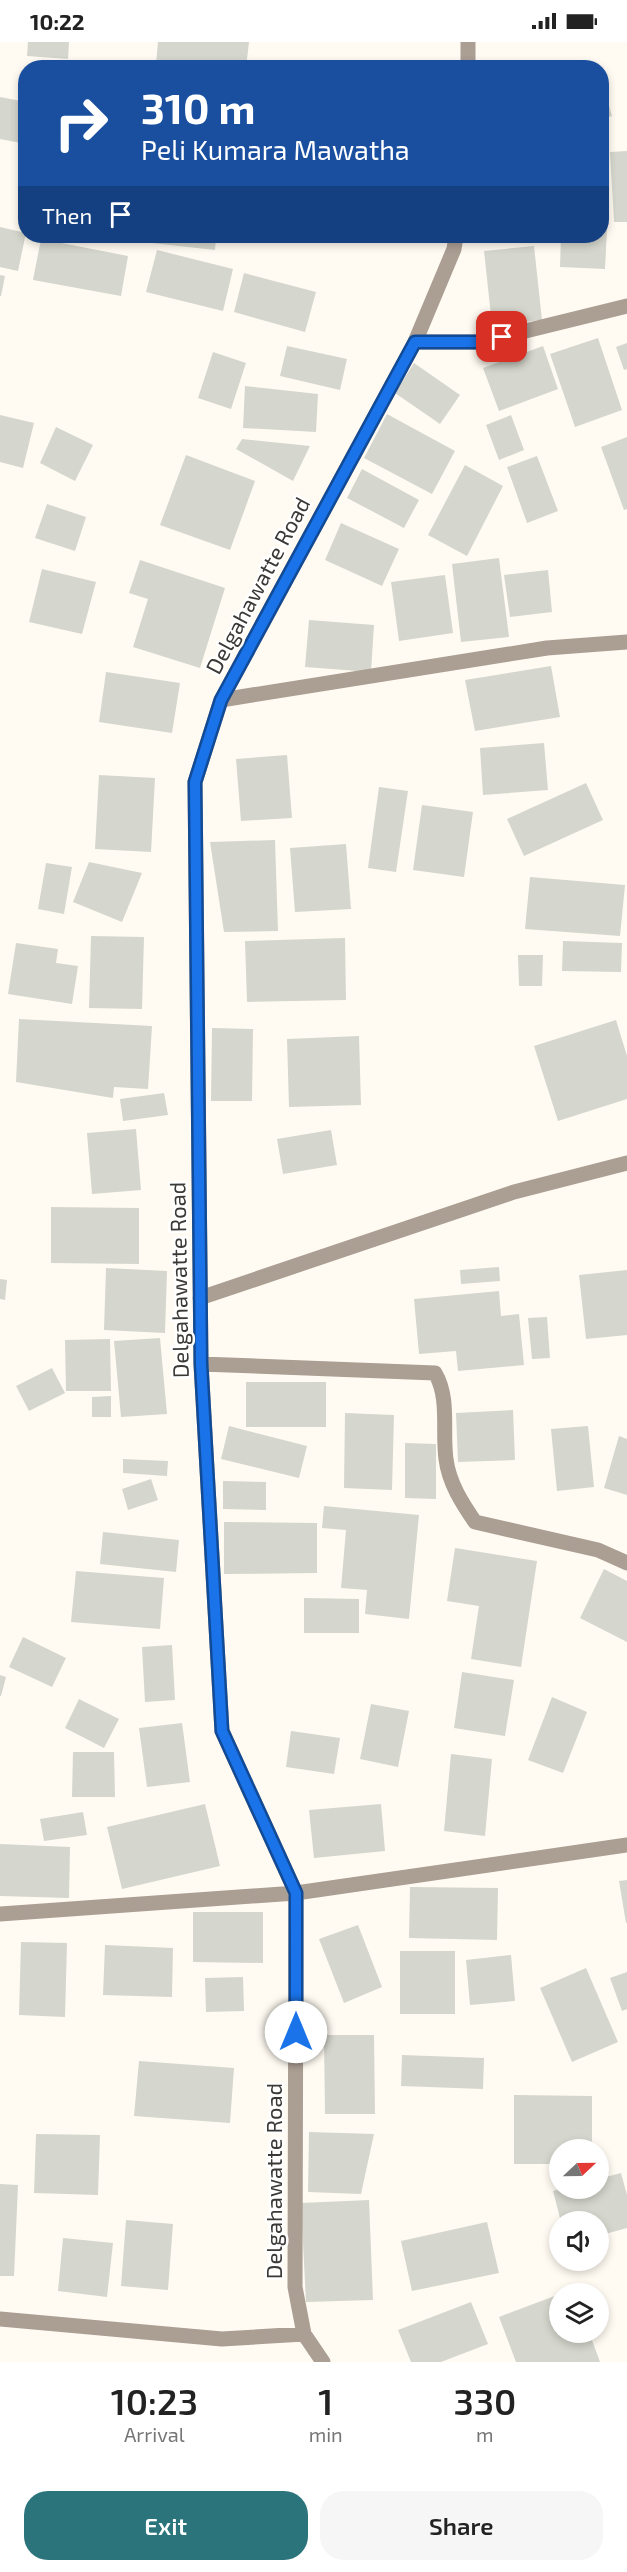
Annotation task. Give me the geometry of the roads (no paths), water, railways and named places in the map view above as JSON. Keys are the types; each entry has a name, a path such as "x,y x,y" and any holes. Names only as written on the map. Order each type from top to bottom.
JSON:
{"street":[{"path":"468,42 468,60"},
{"name":"Delgahawatte Road","path":"323,2362 304,2334 295,2287 296,1893 222,1731 201,1364 195,782 221,700 415,342 455,243"},
{"path":"415,342 481,342 627,306"},
{"path":"221,700 547,648 627,642"},
{"path":"200,1298 514,1192 627,1163"},
{"path":"201,1364 435,1373 442,1384 446,1460 456,1495 475,1522 598,1550 627,1563"},
{"path":"0,1914 296,1893 627,1845"},
{"path":"0,2319 222,2338 304,2334"}]}
